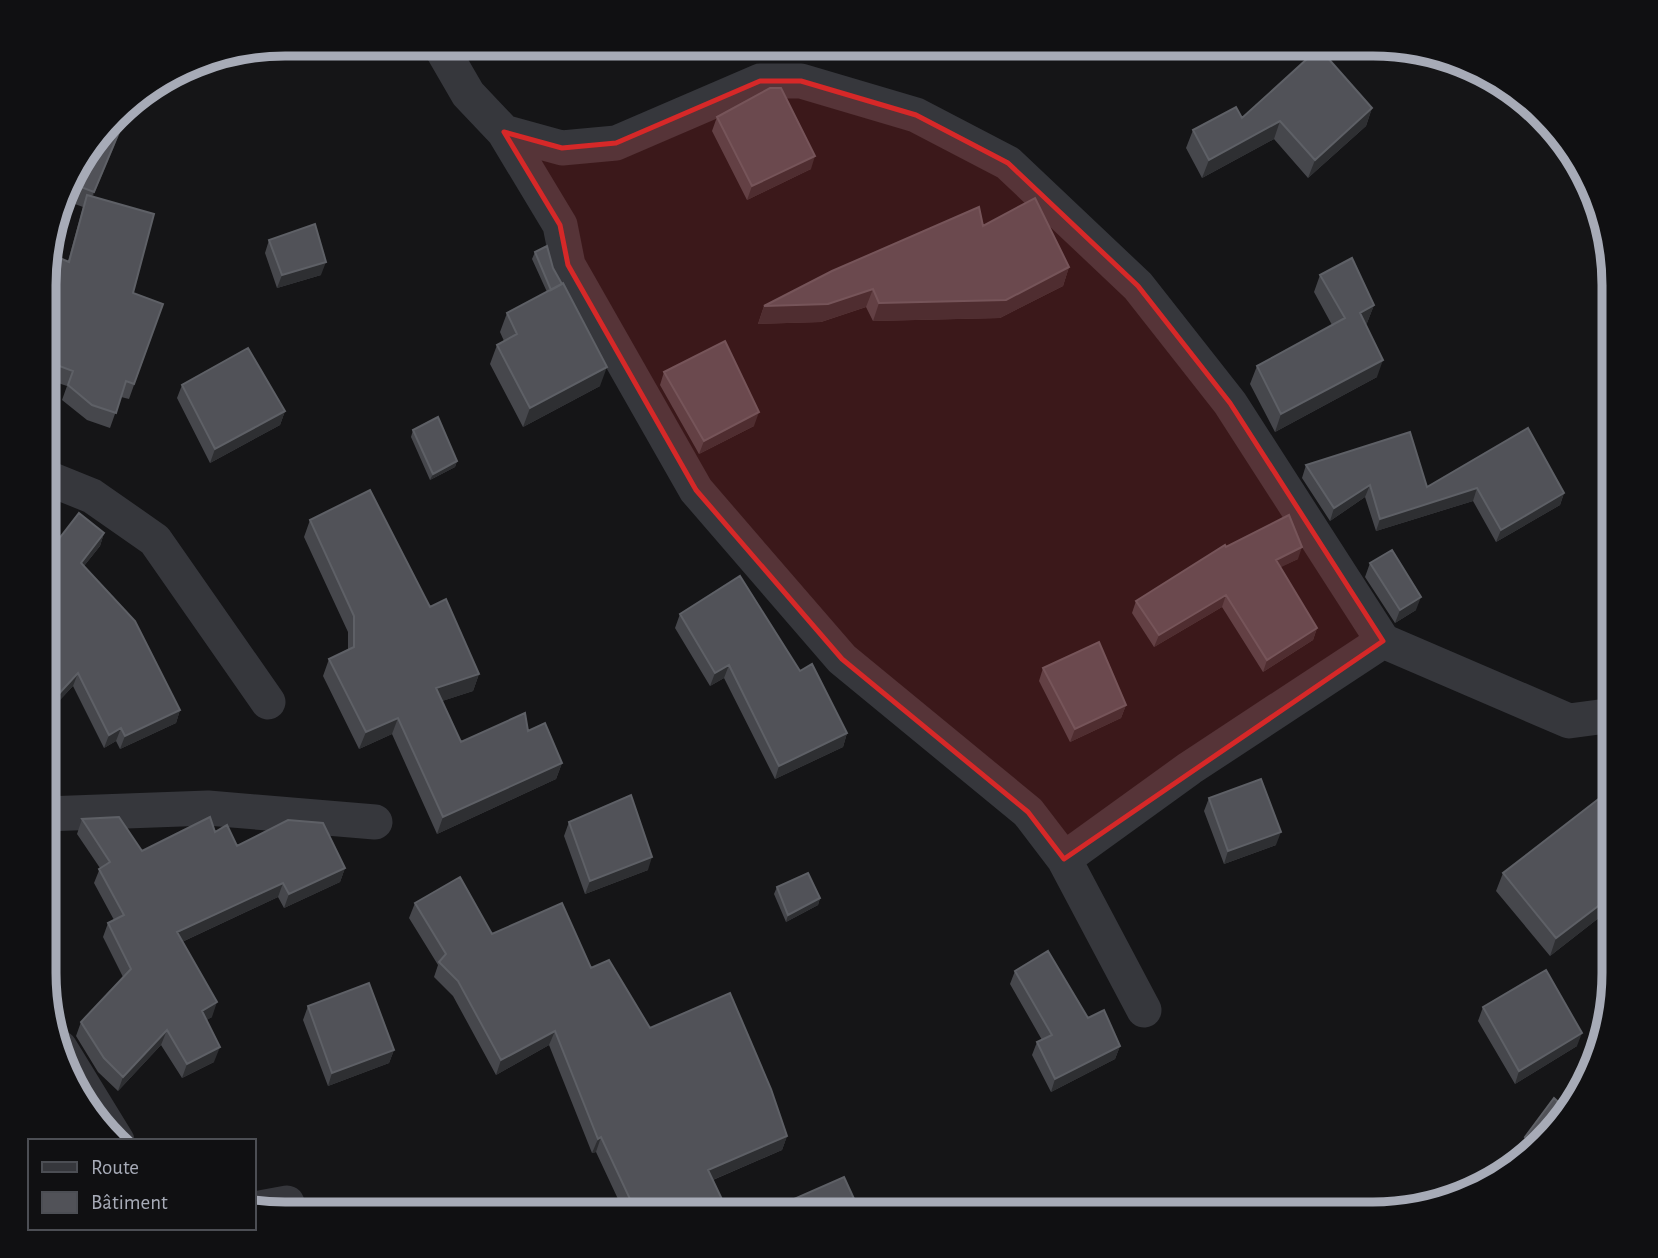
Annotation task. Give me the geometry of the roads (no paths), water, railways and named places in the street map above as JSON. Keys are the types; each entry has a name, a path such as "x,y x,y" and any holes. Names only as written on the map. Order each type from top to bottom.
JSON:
{"street":[{"path":"446,56 468,93 504,132 560,225 568,265 696,490 842,659 1028,812 1065,859 1144,1010"},
{"path":"504,132 562,148 616,144 760,81 801,81 916,114 1008,163 1138,286 1230,403 1383,641 1569,721 1602,717"},
{"path":"56,481 92,496 155,540 268,702"},
{"path":"1065,859 1190,768 1383,641"},
{"path":"56,814 208,808 375,822"}]}
